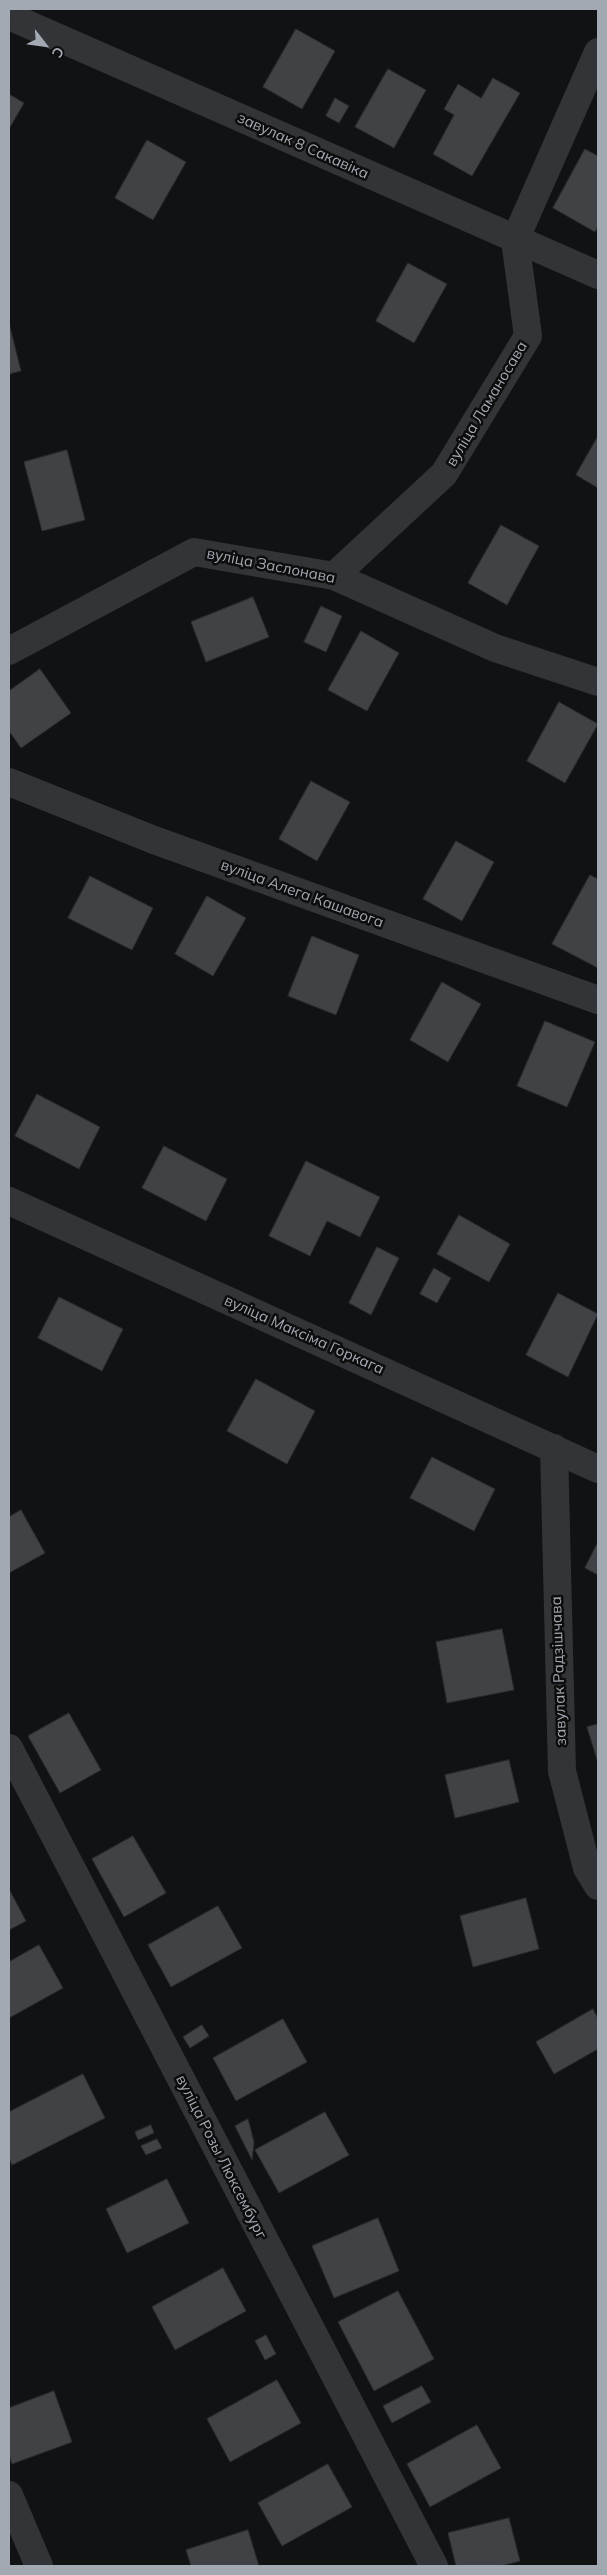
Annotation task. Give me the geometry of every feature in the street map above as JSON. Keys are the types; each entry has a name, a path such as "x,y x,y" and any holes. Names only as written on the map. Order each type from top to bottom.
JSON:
{"street":[{"name":"завулак 8 Сакавіка","path":"9,16 598,275"},
{"path":"515,240 598,52"},
{"name":"вуліца Ламаносава","path":"334,576 444,474 528,336 515,240"},
{"name":"вуліца Заслонава","path":"9,651 194,552 334,576 495,648 598,682"},
{"name":"вуліца Алега Кашавога","path":"9,782 154,840 598,1000"},
{"name":"вуліца Максіма Горкага","path":"9,1201 598,1469"},
{"name":"завулак Радзішчава","path":"554,1448 562,1771 587,1868 598,1886"},
{"name":"вуліца Розы Люксембург","path":"9,1748 434,2566"},
{"path":"9,2495 39,2566"}],"building":[{"path":"296,29 335,51 302,109 263,87"},
{"path":"388,69 426,90 394,148 355,127"},
{"path":"493,78 520,93 472,176 433,154 454,115 444,109 458,84 481,98"},
{"path":"9,94 24,103 9,129"},
{"path":"335,98 349,106 339,123 326,116"},
{"path":"147,140 186,162 153,220 115,198"},
{"path":"585,149 598,156 598,226 595,232 553,208"},
{"path":"408,263 447,284 414,343 376,321"},
{"path":"9,323 21,371 9,374"},
{"path":"598,436 598,488 576,475"},
{"path":"67,450 85,520 42,531 24,462"},
{"path":"501,525 539,546 507,605 468,583"},
{"path":"253,597 269,637 206,662 191,622"},
{"path":"321,606 342,616 326,652 304,642"},
{"path":"361,631 399,653 367,711 328,690"},
{"path":"40,669 71,713 21,748 9,731 9,691"},
{"path":"559,702 598,724 565,783 527,761"},
{"path":"311,781 350,802 317,861 279,839"},
{"path":"456,841 494,862 462,921 423,899"},
{"path":"590,875 598,879 598,968 552,944"},
{"path":"90,876 153,908 132,950 68,918"},
{"path":"207,896 246,918 213,976 175,954"},
{"path":"312,936 359,955 336,1015 288,996"},
{"path":"442,982 481,1004 448,1062 410,1040"},
{"path":"545,1021 595,1042 567,1107 517,1086"},
{"path":"37,1094 100,1127 79,1169 15,1136"},
{"path":"164,1146 227,1179 206,1221 142,1188"},
{"path":"306,1161 380,1197 360,1237 327,1221 310,1256 269,1236"},
{"path":"459,1215 510,1244 489,1282 437,1254"},
{"path":"377,1247 399,1258 371,1315 349,1303"},
{"path":"434,1268 451,1278 437,1303 420,1294"},
{"path":"558,1293 598,1314 568,1377 526,1355"},
{"path":"59,1297 123,1329 102,1371 38,1338"},
{"path":"256,1379 315,1411 287,1464 227,1431"},
{"path":"432,1457 495,1489 474,1531 410,1498"},
{"path":"21,1510 45,1553 9,1573 9,1517"},
{"path":"598,1542 598,1575 585,1568"},
{"path":"502,1629 514,1690 447,1703 436,1642"},
{"path":"69,1713 101,1770 60,1793 28,1736"},
{"path":"598,1724 598,1763 587,1727"},
{"path":"509,1760 519,1802 455,1818 445,1775"},
{"path":"133,1836 166,1893 124,1917 92,1859"},
{"path":"9,1889 26,1921 9,1930"},
{"path":"526,1898 539,1949 473,1967 460,1916"},
{"path":"218,1906 242,1948 171,1987 148,1945"},
{"path":"39,1945 63,1988 9,2018 9,1962"},
{"path":"593,2009 598,2019 598,2049 554,2074 536,2042"},
{"path":"283,2019 307,2062 236,2101 213,2058"},
{"path":"202,2025 209,2036 190,2048 183,2037"},
{"path":"83,2074 105,2118 12,2165 9,2158 9,2112"},
{"path":"325,2112 349,2155 279,2193 255,2150"},
{"path":"248,2119 254,2142 252,2160 235,2126"},
{"path":"151,2125 154,2133 138,2140 135,2132"},
{"path":"157,2139 162,2148 146,2155 141,2146"},
{"path":"167,2179 189,2223 127,2253 106,2209"},
{"path":"378,2218 399,2271 334,2298 312,2246"},
{"path":"223,2268 246,2311 175,2350 152,2307"},
{"path":"398,2291 434,2359 374,2391 338,2322"},
{"path":"266,2335 276,2354 265,2360 255,2341"},
{"path":"277,2380 301,2423 230,2462 207,2419"},
{"path":"422,2386 431,2402 392,2423 383,2406"},
{"path":"54,2391 72,2442 12,2464 9,2455 9,2408"},
{"path":"477,2425 501,2468 430,2507 407,2464"},
{"path":"328,2464 352,2507 282,2546 258,2503"},
{"path":"509,2518 520,2561 501,2566 456,2566 448,2533"},
{"path":"248,2530 259,2566 191,2566 186,2550"}]}
